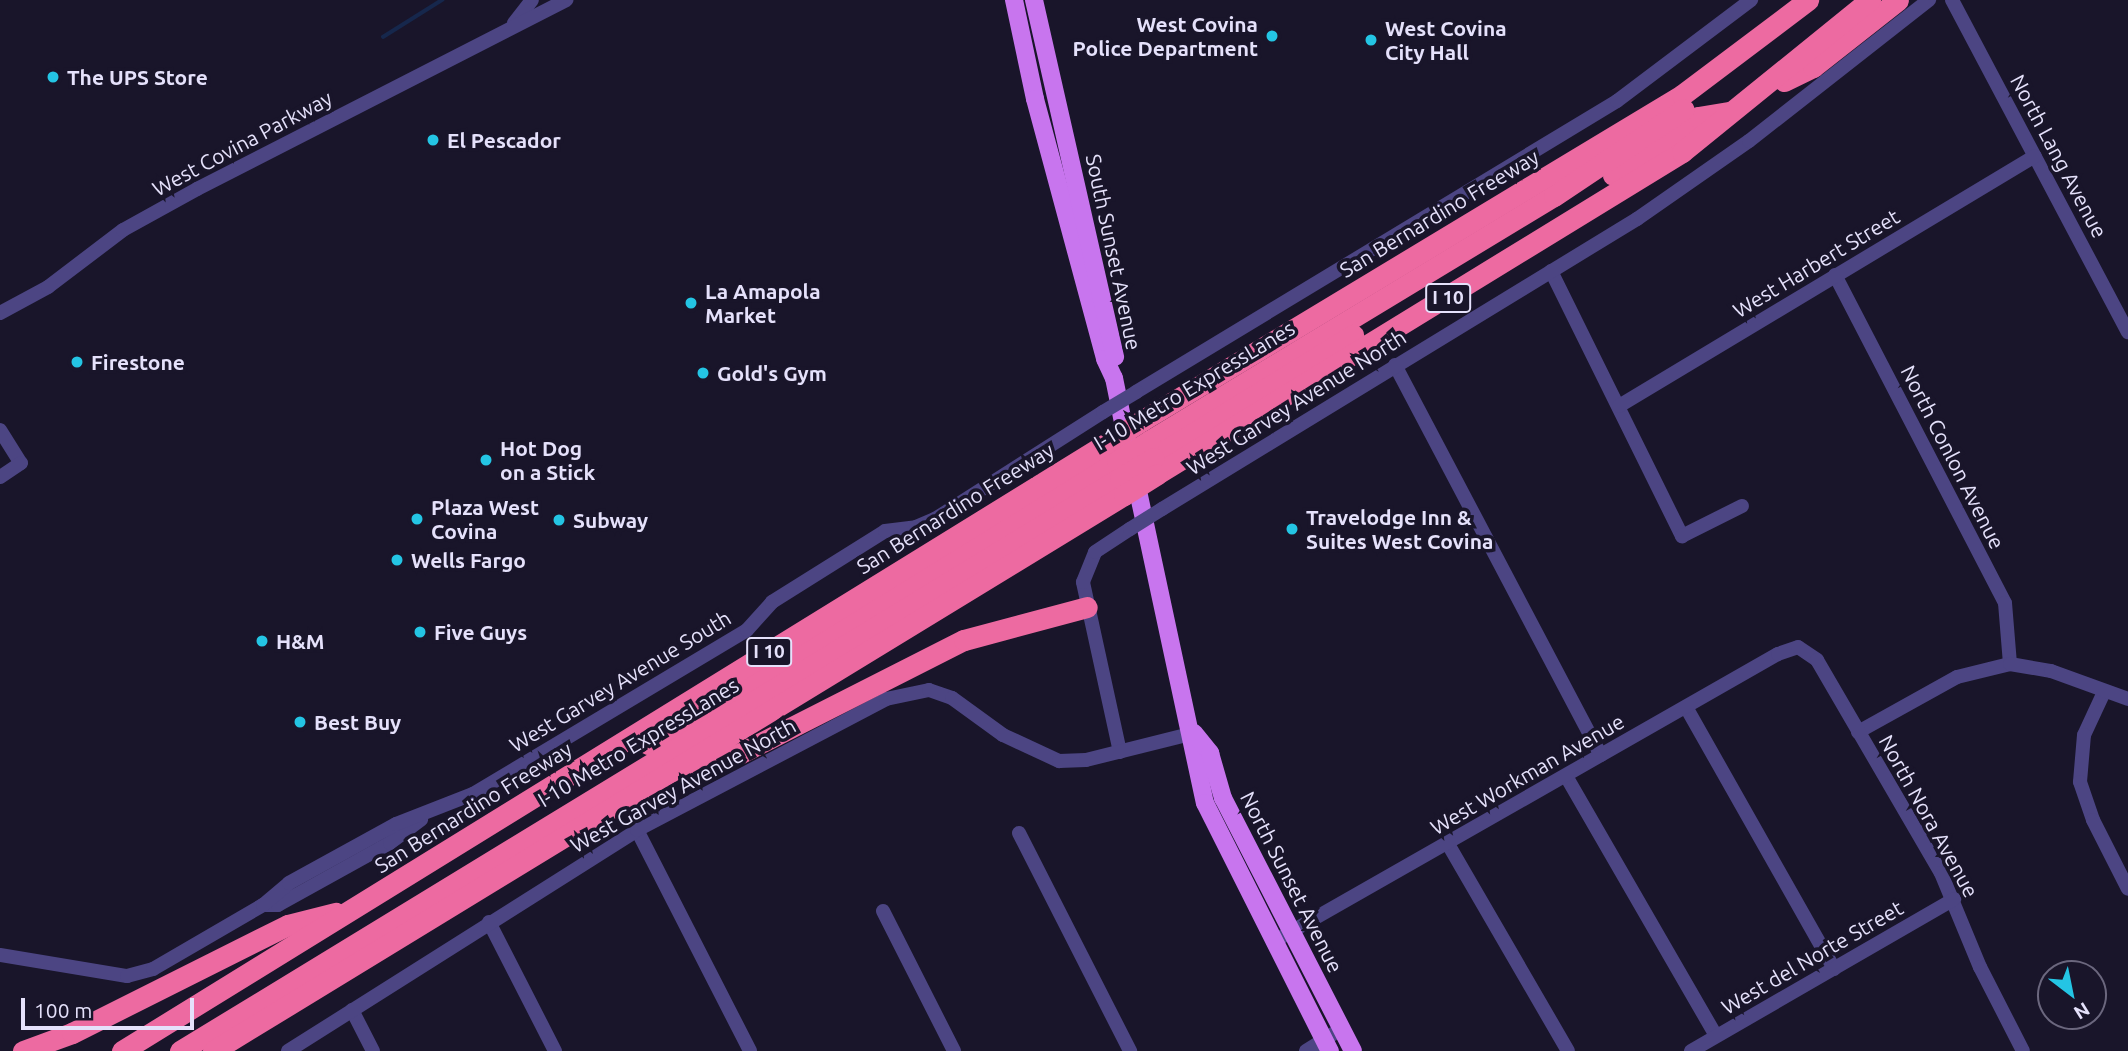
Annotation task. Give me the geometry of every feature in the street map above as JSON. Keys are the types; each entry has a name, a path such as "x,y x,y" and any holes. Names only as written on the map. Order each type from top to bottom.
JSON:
{"highway":[{"path":"1756,41 1798,0"},
{"name":"San Bernardino Freeway","path":"213,1051 675,768 1120,465 1143,420 1714,72 1808,0"},
{"name":"San Bernardino Freeway","path":"122,1051 357,907 1120,465 1153,458 1537,244 1682,152 1870,0"},
{"path":"1757,93 1813,67 1898,0"},
{"name":"I-10 Metro ExpressLanes","path":"146,1051 1120,465 1153,458 1691,104 1714,72"},
{"name":"I-10 Metro ExpressLanes","path":"180,1051 1120,465"},
{"path":"675,768 739,754 964,640 1087,607"},
{"path":"23,1051 64,1037 288,925 357,907"},
{"path":"236,1051 317,986"}],"main road":[{"name":"South Sunset Avenue","path":"1014,0 1064,209 1105,359 1114,378"},
{"name":"South Sunset Avenue","path":"1034,0 1115,356 1114,378"},
{"name":"North Sunset Avenue","path":"1114,378 1120,465 1194,733 1192,755 1205,803 1327,1045"},
{"name":"North Sunset Avenue","path":"1194,733 1210,753 1223,798 1353,1051"}],"street":[{"name":"West Covina Parkway","path":"513,24 532,0"},
{"name":"West Covina Parkway","path":"0,313 48,287 123,230 197,189 513,24 566,0"},
{"name":"West Garvey Avenue South","path":"0,955 127,976 153,969 263,905 278,905 301,893 390,844 427,815 473,794 744,632 772,603 886,531 916,527 936,519 1103,412 1617,101 1751,0"},
{"name":"West Garvey Avenue North","path":"1120,752 1087,607 1083,582 1088,560 1130,529 1551,271 1718,164 1929,0"},
{"name":"North Lang Avenue","path":"1952,0 2128,332"},
{"name":"West Harbert Street","path":"1619,406 2035,156"},
{"path":"1551,271 1682,536 1742,506"},
{"name":"North Conlon Avenue","path":"1836,275 2005,603 2010,664"},
{"path":"1395,365 1601,755"},
{"path":"0,430 21,463 0,477"},
{"name":"West Workman Avenue","path":"1273,942 1778,654 1803,648"},
{"name":"North Nora Avenue","path":"1803,648 1817,660 1954,899 1980,967 2023,1051"},
{"path":"1858,732 1957,677 2010,664 2051,671 2128,699"},
{"name":"West Garvey Avenue North","path":"288,1051 637,830 886,699 929,690 952,698 1003,735 1059,761 1120,752 1194,733"},
{"path":"2104,692 2084,735 2080,782 2093,820 2128,889"},
{"path":"1686,707 1834,968"},
{"path":"1566,776 1716,1036"},
{"path":"637,830 750,1051"},
{"path":"1018,833 1130,1051"},
{"path":"1448,844 1568,1051"},
{"name":"West del Norte Street","path":"1690,1051 1954,899"},
{"path":"883,911 954,1051"},
{"path":"489,922 555,1051"},
{"path":"352,1010 373,1051"},
{"path":"1306,1051 1327,1045 1341,1029"}],"waterway":[{"path":"383,37 442,0"}],"place":[{"name":"West Covina Police Department","path":"1272,36"},
{"name":"West Covina City Hall","path":"1371,40"},
{"name":"The UPS Store","path":"53,77"},
{"name":"El Pescador","path":"433,140"},
{"name":"La Amapola Market","path":"691,303"},
{"name":"Firestone","path":"77,362"},
{"name":"Gold's Gym","path":"703,373"},
{"name":"Hot Dog on a Stick","path":"486,460"},
{"name":"Plaza West Covina","path":"417,519"},
{"name":"Subway","path":"559,520"},
{"name":"Travelodge Inn & Suites West Covina","path":"1292,529"},
{"name":"Wells Fargo","path":"397,560"},
{"name":"Five Guys","path":"420,632"},
{"name":"H&M","path":"262,641"},
{"name":"Best Buy","path":"300,722"}]}
